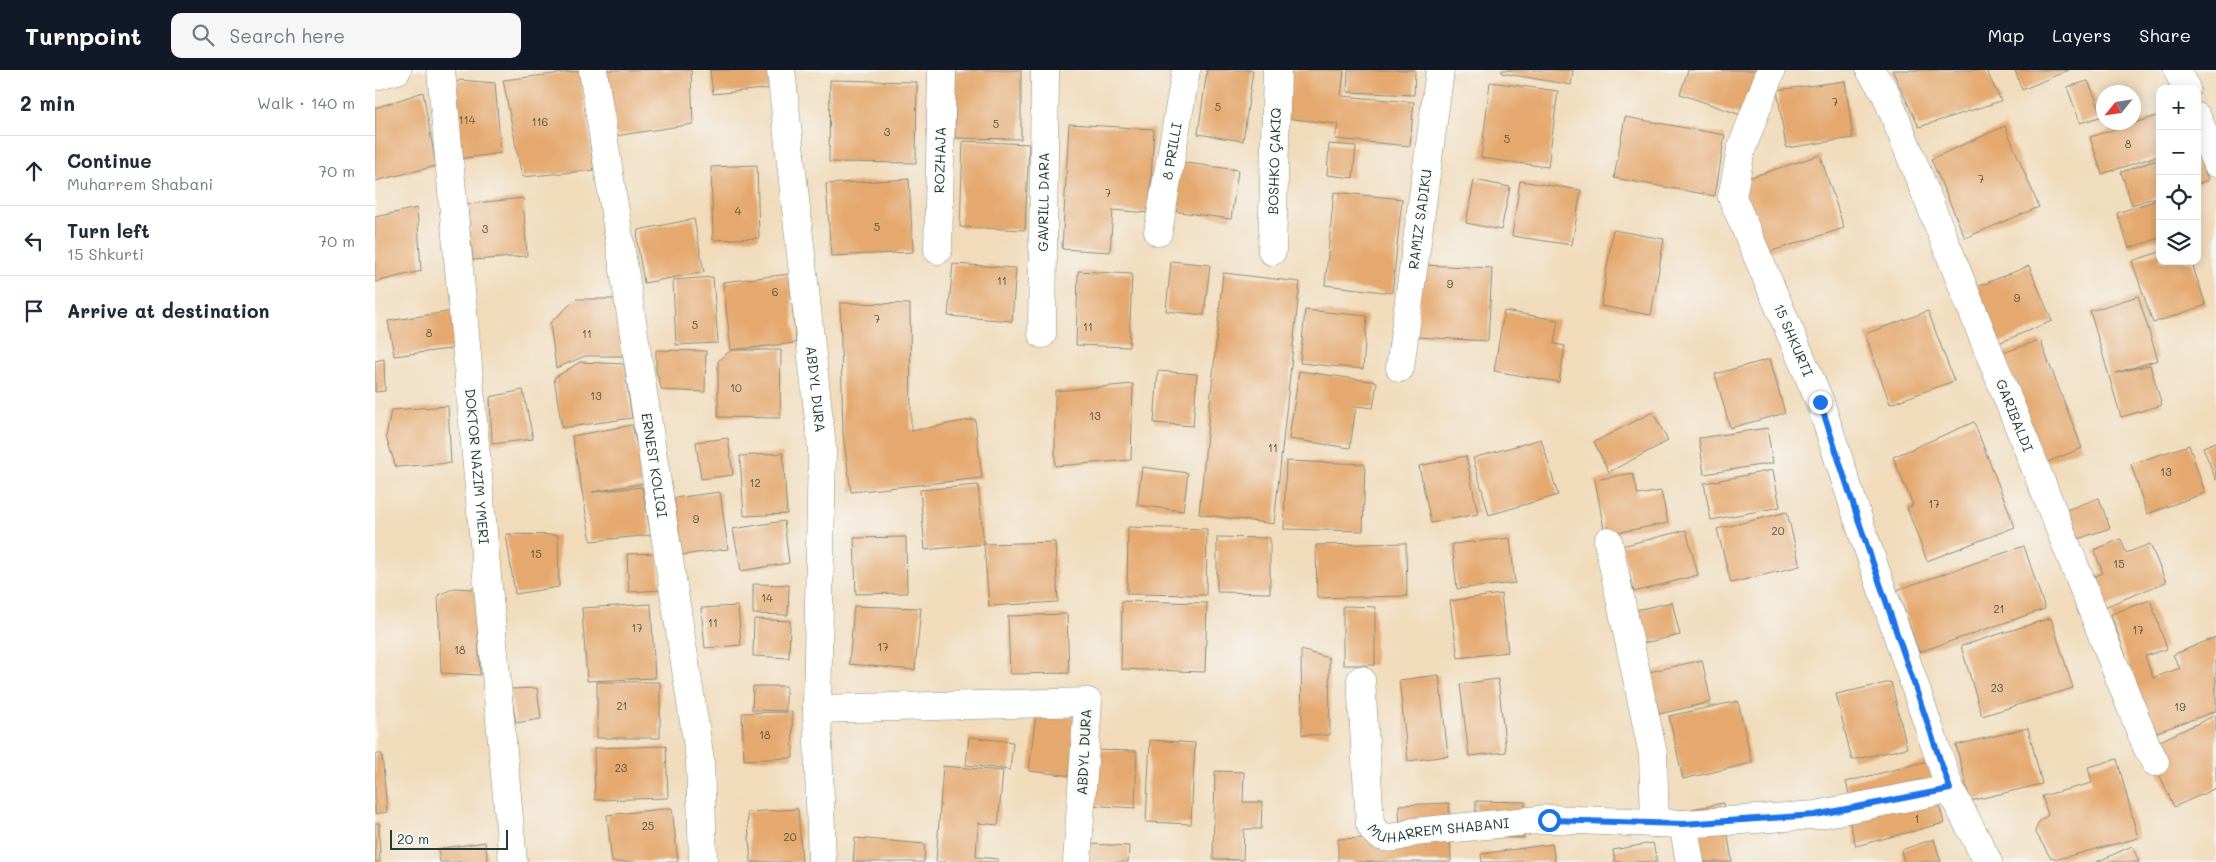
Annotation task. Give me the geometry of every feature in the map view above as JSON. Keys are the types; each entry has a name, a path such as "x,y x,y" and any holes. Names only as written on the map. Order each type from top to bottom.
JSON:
{"street":[{"path":"375,76 397,70"},
{"name":"DOKTOR NAZIM YMERI","path":"441,70 513,862"},
{"name":"ERNEST KOLIQI","path":"593,70 700,760 703,862"},
{"name":"ABDYL DURA","path":"781,70 822,448 817,709 823,862"},
{"name":"ROZHAJA","path":"938,250 941,70"},
{"name":"GAVRILL DARA","path":"1042,334 1045,70"},
{"name":"8 PRILLI","path":"1158,232 1186,70"},
{"name":"BOSHKO ÇAKIQ","path":"1271,251 1277,70"},
{"name":"RAMIZ SADIKU","path":"1400,368 1440,70"},
{"name":"15 SHKURTI","path":"1771,70 1741,150 1732,197 1820,402 1950,789 1988,862"},
{"name":"GARIBALDI","path":"1870,70 1885,92 2147,747 2155,762"},
{"path":"2178,70 2184,85"},
{"path":"2201,127 2216,163"},
{"path":"1608,541 1653,754 1655,823"},
{"name":"MUHARREM SHABANI","path":"1361,680 1370,823 1374,832 1381,837 1400,837 1415,832 1549,820 1683,824 1815,815 1950,789"},
{"name":"ABDYL DURA","path":"817,709 1088,702 1077,862"},
{"path":"1683,824 1690,862"}],"building":[{"path":"606,70 691,70 693,124 615,136"},
{"path":"710,70 772,70 774,88 713,94"},
{"path":"956,70 1021,70 1021,139 955,138"},
{"path":"1207,70 1253,70 1243,141 1198,134"},
{"path":"1289,70 1344,70 1341,96 1414,102 1410,146 1335,139 1338,124 1284,118"},
{"path":"1348,70 1415,70 1414,95 1347,92"},
{"path":"1502,70 1573,70 1571,85 1502,73"},
{"path":"1688,70 1763,70 1747,117 1680,94"},
{"path":"1892,70 1986,70 2001,101 1919,127"},
{"path":"2015,70 2069,70 2022,90"},
{"path":"580,71 594,170 522,177 503,80"},
{"path":"460,80 495,83 501,153 458,159 448,88"},
{"path":"830,80 917,82 916,163 829,162"},
{"path":"1845,81 1853,138 1786,148 1777,90"},
{"path":"2088,81 2096,100 2096,118 2080,123 2067,87"},
{"path":"1490,82 1558,91 1548,167 1481,158"},
{"path":"423,92 436,166 375,181 375,108"},
{"path":"2156,116 2156,156 2102,174 2090,137 2112,130 2141,130 2141,121"},
{"path":"1625,117 1725,135 1715,196 1614,178"},
{"path":"1069,124 1154,129 1149,213 1113,210 1110,252 1062,249"},
{"path":"2005,126 2039,207 1965,238 1931,159"},
{"path":"963,141 1029,144 1025,230 960,227"},
{"path":"1329,144 1356,146 1353,178 1327,175"},
{"path":"1820,155 1844,228 1766,253 1742,180"},
{"path":"2156,160 2156,197 2132,205 2121,172"},
{"path":"2201,160 2208,180 2201,183"},
{"path":"1179,162 1238,170 1231,219 1172,211"},
{"path":"757,165 759,238 713,240 711,167"},
{"path":"909,179 913,252 831,256 826,184"},
{"path":"1474,180 1510,187 1501,230 1466,223"},
{"path":"1520,181 1581,190 1572,245 1512,236"},
{"path":"1334,192 1402,199 1392,293 1325,285"},
{"path":"523,198 527,256 473,260 467,204"},
{"path":"2156,200 2156,239 2129,248 2117,213"},
{"path":"417,208 421,271 375,282 375,217"},
{"path":"694,219 704,272 644,283 637,241 638,230"},
{"path":"1613,230 1664,239 1651,315 1601,306"},
{"path":"2156,253 2156,265 2192,265 2206,305 2153,323 2132,261"},
{"path":"1171,261 1210,265 1204,315 1166,311"},
{"path":"953,264 1016,268 1012,321 948,316"},
{"path":"1421,265 1492,268 1488,341 1417,337"},
{"path":"2029,266 2052,321 1994,345 1971,289"},
{"path":"1078,271 1132,274 1129,347 1076,345"},
{"path":"1223,273 1300,282 1274,524 1199,514"},
{"path":"789,274 796,343 731,350 723,282"},
{"path":"713,277 718,343 676,345 673,280"},
{"path":"2138,296 2158,360 2116,373 2150,365 2162,405 2121,417 2090,311"},
{"path":"576,299 623,299 624,356 585,356 556,368 550,323"},
{"path":"840,303 910,304 911,431 975,419 982,478 851,492 843,435"},
{"path":"1305,310 1367,316 1363,369 1300,363"},
{"path":"453,311 457,348 394,356 388,321"},
{"path":"1504,311 1558,320 1554,344 1565,346 1559,382 1494,371"},
{"path":"1928,311 1954,381 1890,404 1865,334"},
{"path":"2040,340 2082,448 2045,463 2003,353"},
{"path":"656,350 706,351 705,392 662,390 656,371"},
{"path":"731,350 781,350 780,418 718,417 718,361"},
{"path":"384,359 385,391 375,392 375,361"},
{"path":"1770,359 1785,413 1730,428 1715,374"},
{"path":"580,362 624,364 632,418 562,428 554,378"},
{"path":"1158,371 1197,374 1193,426 1154,423"},
{"path":"1299,371 1377,382 1373,408 1356,406 1350,448 1289,439"},
{"path":"1133,384 1131,460 1055,466 1055,391"},
{"path":"523,390 533,439 492,444 490,397"},
{"path":"448,406 451,463 396,467 386,437 391,410"},
{"path":"1653,412 1668,441 1609,472 1594,442"},
{"path":"1974,422 2015,527 1927,561 1907,508 1913,505 1893,457"},
{"path":"632,425 646,483 592,492 642,487 651,535 591,541 572,436"},
{"path":"1767,428 1773,463 1704,474 1699,438"},
{"path":"728,438 733,475 701,479 696,442"},
{"path":"1541,439 1558,495 1489,515 1473,458"},
{"path":"2216,442 2216,480 2203,447"},
{"path":"2189,445 2205,493 2147,514 2131,464"},
{"path":"783,453 787,514 744,516 740,456"},
{"path":"1466,456 1478,514 1431,523 1419,466"},
{"path":"1286,461 1365,464 1363,531 1284,529"},
{"path":"1142,467 1188,473 1183,511 1137,505"},
{"path":"1773,470 1780,507 1711,520 1704,483"},
{"path":"1633,473 1638,495 1661,491 1668,523 1605,535 1595,480"},
{"path":"978,485 984,544 925,550 920,490"},
{"path":"720,492 728,549 682,555 674,498"},
{"path":"2099,498 2110,528 2069,542 2058,513"},
{"path":"1787,512 1800,566 1731,583 1717,529"},
{"path":"784,521 789,563 741,571 733,529"},
{"path":"1128,527 1207,529 1206,595 1127,594"},
{"path":"1686,530 1698,575 1634,592 1622,546"},
{"path":"506,534 558,535 559,587 515,594"},
{"path":"906,537 907,593 856,594 854,538"},
{"path":"1217,537 1270,538 1270,593 1217,592"},
{"path":"1510,538 1515,583 1457,589 1452,544"},
{"path":"2121,539 2126,553 2150,544 2166,582 2102,608 2090,578 2103,573 2094,550"},
{"path":"1055,542 1058,602 989,606 984,544"},
{"path":"1406,543 1407,596 1317,598 1316,545"},
{"path":"2024,546 2045,609 1919,652 1897,590"},
{"path":"658,553 660,590 629,592 627,554"},
{"path":"753,584 789,585 788,615 753,614"},
{"path":"455,588 476,589 480,675 441,673 438,595"},
{"path":"1501,594 1508,652 1458,658 1450,601"},
{"path":"2150,600 2167,649 2145,656 2153,678 2180,668 2173,655 2216,637 2216,711 2146,736 2128,663 2111,614"},
{"path":"1122,601 1207,603 1205,672 1121,669"},
{"path":"1672,602 1680,635 1635,645 1627,612"},
{"path":"651,604 655,678 587,681 582,608"},
{"path":"738,606 741,645 705,648 701,608"},
{"path":"854,606 921,608 915,670 849,664"},
{"path":"1343,606 1375,607 1375,665 1343,665"},
{"path":"1067,614 1069,673 1010,674 1008,616"},
{"path":"2051,618 2073,688 1982,716 1961,646"},
{"path":"754,619 790,621 789,658 753,656"},
{"path":"1301,650 1329,658 1330,735 1302,735"},
{"path":"1702,660 1711,702 1659,714 1649,672"},
{"path":"1439,675 1448,756 1408,761 1399,680"},
{"path":"1498,679 1506,752 1469,756 1460,684"},
{"path":"597,682 660,682 660,738 597,738"},
{"path":"1891,682 1907,748 1852,760 1836,694"},
{"path":"753,686 786,686 786,711 752,710"},
{"path":"537,688 541,719 516,723 510,689"},
{"path":"1738,701 1752,763 1683,779 1669,716"},
{"path":"792,712 793,758 744,760 742,713"},
{"path":"1036,713 1079,718 1073,776 1029,771"},
{"path":"2216,715 2216,788 2174,807 2147,747"},
{"path":"2028,728 2042,784 1970,801 1956,745"},
{"path":"969,737 1013,742 1010,770 966,765"},
{"path":"1150,740 1195,743 1191,824 1146,822"},
{"path":"666,746 668,798 595,800 594,748"},
{"path":"1090,750 1137,751 1135,808 1088,805"},
{"path":"375,754 382,754 387,812 375,814"},
{"path":"2117,759 2138,838 2058,859 2050,857 2035,831 2039,822 2048,815 2042,796 2092,783 2088,767"},
{"path":"1928,761 1944,823 1856,846 1849,820 1855,818 1846,782"},
{"path":"943,766 1003,771 998,825 978,823 976,857 998,859 998,862 936,862"},
{"path":"1215,771 1244,772 1243,802 1262,802 1261,829 1244,829 1243,860 1213,859"},
{"path":"1476,801 1525,802 1524,838 1475,837"},
{"path":"1449,803 1451,862 1338,862 1338,839 1400,837 1399,805"},
{"path":"1723,803 1732,862 1700,862 1692,809"},
{"path":"672,808 678,862 612,862 607,815"},
{"path":"798,809 802,862 751,862 747,812"},
{"path":"375,823 379,823 380,862 375,862"},
{"path":"855,838 925,844 924,862 853,862"},
{"path":"1934,839 1941,862 1904,862 1901,850"},
{"path":"485,842 488,862 440,862 438,849"},
{"path":"1653,843 1657,862 1615,862 1613,850"},
{"path":"1091,844 1129,846 1128,862 1090,862"},
{"path":"1552,844 1555,862 1482,862 1481,854"},
{"path":"2132,846 2139,862 2097,862"}],"route":[{"path":"1549,820 1683,824 1815,815 1950,789 1820,402"}]}
